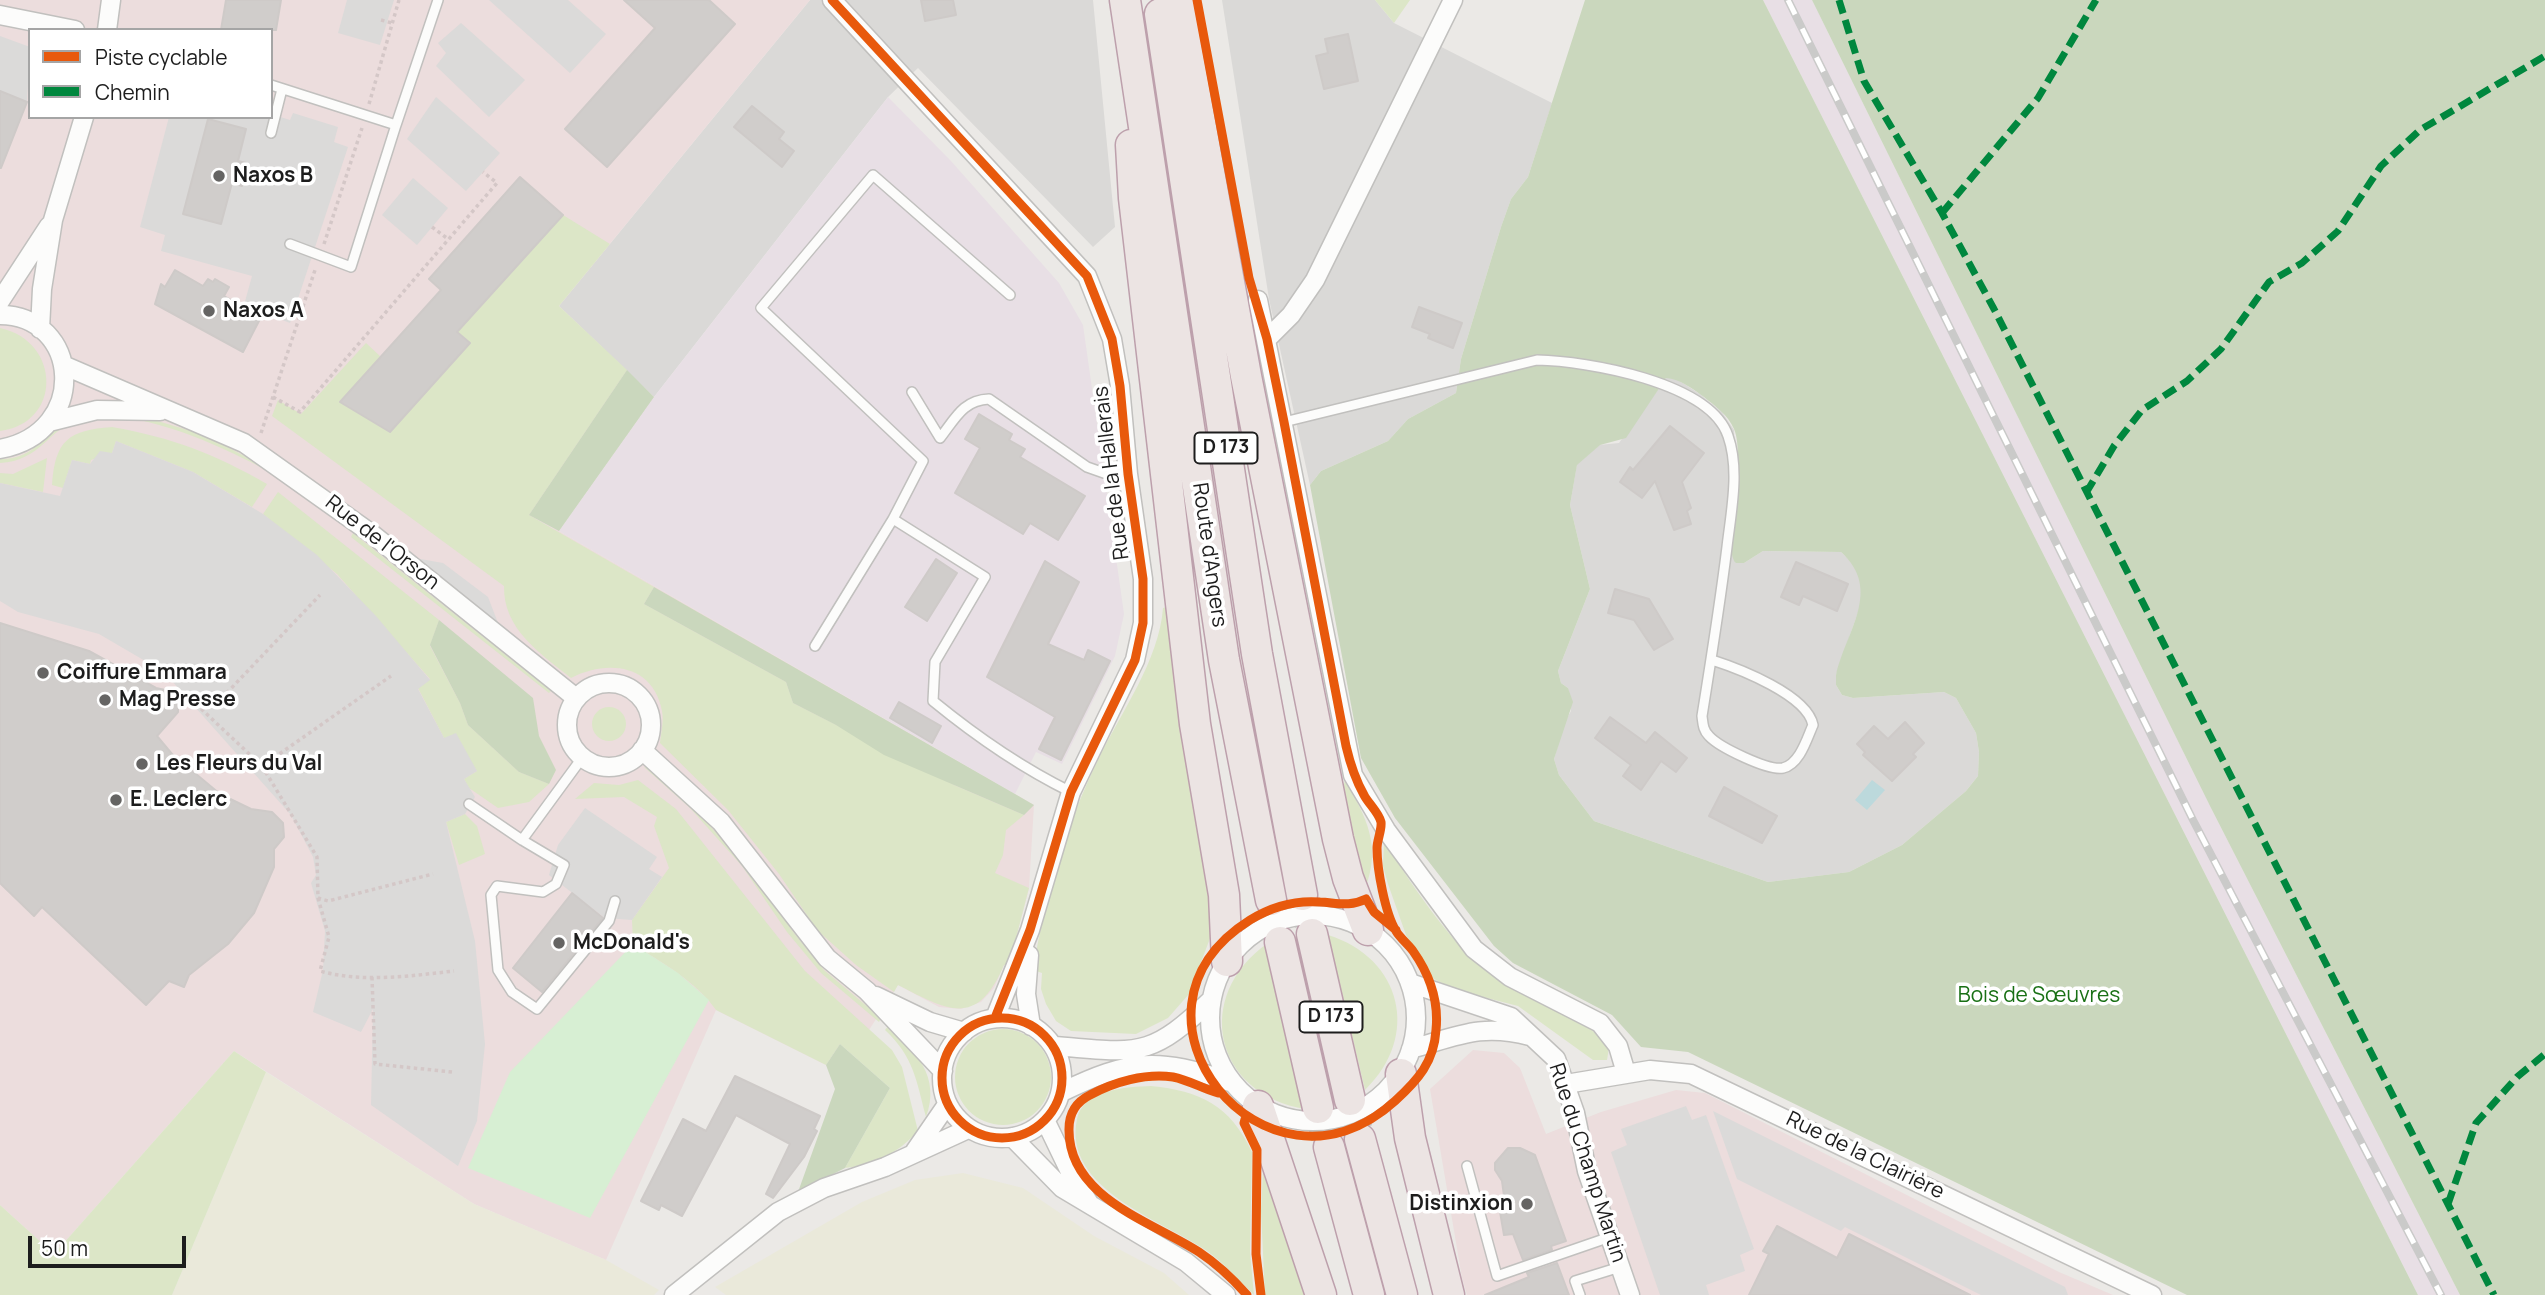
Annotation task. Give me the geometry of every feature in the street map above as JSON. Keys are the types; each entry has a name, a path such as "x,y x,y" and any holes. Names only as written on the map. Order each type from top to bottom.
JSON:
{"highway":[{"name":"Route d'Angers","path":"1125,0 1224,660 1271,900"},
{"name":"Route d'Angers","path":"1158,0 1257,654 1302,895"},
{"path":"1178,0 1245,376 1335,825 1348,878 1368,930"},
{"path":"1135,65 1129,113 1134,198 1195,724 1224,895 1227,961"},
{"name":"D 173","path":"1312,934 1350,1100"},
{"name":"D 173","path":"1280,942 1318,1108"},
{"path":"1406,1061 1410,1138 1449,1295"},
{"path":"1258,1106 1321,1295"},
{"path":"1360,1139 1402,1295"},
{"path":"1329,1147 1369,1295"}],"street":[{"path":"107,28 111,0"},
{"name":"Rue de la Hallerais","path":"832,0 1087,276 1112,339 1121,386 1128,474 1143,579 1143,623 1135,660 1071,792 1030,930 995,1018"},
{"path":"1267,339 1291,315 1315,280 1453,0"},
{"path":"0,15 65,28"},
{"path":"40,329 42,289 53,220 83,119"},
{"path":"0,301 53,220"},
{"path":"1258,300 1353,775 1363,795 1443,910 1474,949 1510,977 1600,1023 1618,1046 1626,1073"},
{"path":"0,315 25,320 40,329 58,352 63,365 65,384 62,403 53,421 38,436 20,446 0,449"},
{"name":"Rue de l'Orson","path":"63,365 244,443 372,534 576,698"},
{"name":"Rue de l'Orson","path":"53,421 97,410 173,411"},
{"path":"604,684 625,687 634,692 642,700 650,720 648,741 642,750 634,759 614,767 592,764 582,758 575,750 566,730 567,719 576,698 593,686 604,684"},
{"path":"642,750 721,822 827,958 867,991 943,1071"},
{"path":"1062,1092 1100,1074 1134,1064 1175,1066 1230,1082 1258,1106 1286,1118 1310,1121 1336,1118 1360,1108 1383,1092 1406,1061 1417,1012 1413,984 1401,961 1368,930 1323,916 1303,914 1281,919 1243,942 1227,961 1212,999 1213,1042 1230,1082"},
{"name":"Rue de la Hallerais","path":"1030,930 1026,994 1031,1026"},
{"name":"Rue du Champ Martin","path":"1413,984 1511,1017 1556,1059 1566,1084 1587,1171 1630,1295"},
{"path":"867,991 930,1022 964,1032"},
{"path":"1053,1046 1110,1051 1154,1046 1183,1028 1212,999"},
{"path":"995,1018 1031,1026 1053,1046 1059,1063 1062,1092 1046,1122 1012,1137 982,1136 968,1129 946,1106 943,1071 947,1055 964,1032 977,1022 995,1018"},
{"path":"1406,1061 1476,1029 1505,1029 1534,1037"},
{"name":"Rue de la Clairière","path":"1566,1084 1626,1073 1673,1070 1716,1083 2149,1294"},
{"path":"915,1151 946,1106"},
{"path":"1046,1122 1073,1178 1093,1208"},
{"path":"674,1295 778,1212 824,1188 885,1167 968,1129"},
{"path":"1012,1137 1062,1188 1186,1262 1226,1295"}],"lane":[{"path":"290,244 351,267 438,0"},
{"path":"273,86 396,125"},
{"path":"271,133 282,89"},
{"path":"815,646 893,519 923,461 761,308 873,175 1010,295"},
{"path":"1284,422 1537,360 1568,361 1617,369 1671,388 1696,401 1728,434 1732,456 1732,502 1712,660 1702,716 1703,728 1723,747 1769,766 1782,768 1789,764 1798,756 1813,725 1807,708 1732,666 1712,660"},
{"path":"912,392 940,438 965,404 976,399 989,399 1087,467 1104,473 1128,474"},
{"path":"893,519 985,577 935,662 933,701 979,739 1027,771 1071,792"},
{"path":"522,840 582,758"},
{"path":"469,803 564,865 556,884 543,892 497,886 491,895 498,971 512,992 537,1009 609,921 615,901"},
{"path":"1467,1166 1497,1276 1610,1237"},
{"path":"1564,1282 1620,1267"},
{"path":"1575,1281 1580,1295"}],"path":[{"path":"260,436 365,115 398,0"},
{"path":"381,20 392,23"},
{"path":"273,397 300,411 497,183 483,172"},
{"path":"432,227 448,240"},
{"path":"320,595 221,699 209,708 196,704 262,766 317,858 318,898 328,937 320,971 341,977 454,971"},
{"path":"262,766 391,676"},
{"path":"318,898 328,901 433,874"},
{"path":"372,977 375,1064 452,1072"}],"shaded area":[{"path":"0,0 810,0 559,306 654,397 559,531 1034,805 1029,888 1009,965 1004,965 994,988 981,1002 961,1009 939,1007 898,985 869,1030 864,1034 851,1028 826,1065 716,1010 606,1260 474,1204 234,1051 54,1254 0,1205"},
{"path":"347,0 394,0 380,45 338,33"},
{"path":"489,0 568,0 606,34 570,73"},
{"path":"810,0 1093,0 1115,227 1093,247 918,68 888,97 654,397 559,306"},
{"path":"1222,0 1375,0 1394,23 1552,103 1528,177 1511,199 1501,227 1461,359 1456,393 1408,419 1388,441 1321,471 1310,485 1269,299"},
{"path":"1763,0 1812,0 2211,808 2460,1295 2418,1295"},
{"path":"461,23 525,80 489,117 436,66 446,53 438,43"},
{"path":"0,36 28,46 27,102 0,91"},
{"path":"436,97 500,153 466,191 407,139"},
{"path":"888,97 951,161 1059,283 1083,325 1124,614 1115,656 1062,764 1036,752 1015,794 559,531 654,397"},
{"path":"293,113 338,127 334,142 348,147 290,323 244,305 252,276 161,251 165,235 140,227 168,119 273,119 273,115 290,120","holes":["208,120 246,130 238,161 247,170 243,185 232,183 221,224 199,215 198,218 183,214"]},
{"path":"413,178 448,208 417,245 382,215"},
{"path":"1666,378 1675,378 1700,394 1722,412 1734,430 1736,502 1744,563 1763,551 1841,552 1854,564 1861,582 1862,601 1836,675 1836,685 1842,695 1853,698 1944,692 1956,698 1976,733 1979,752 1978,776 1966,791 1902,845 1849,872 1768,882 1594,821 1559,775 1554,759 1564,723 1571,711 1568,688 1561,683 1558,671 1590,589 1570,505 1577,464 1599,445 1619,443"},
{"path":"116,441 193,472 263,514 317,555 376,616 430,680 418,689 444,738 456,733 477,771 464,779 475,797 465,814 446,822 475,941 485,1044 477,1121 458,1166 371,1105 373,1009 361,1032 313,1012 323,970 325,931 311,883 316,875 313,857 291,815 164,672 99,634 18,612 0,601 0,483 60,496 72,460 90,464 100,451 112,453"},
{"path":"398,555 443,563 488,597 505,641"},
{"path":"585,808 657,857 649,869 662,877 632,920 605,918 549,875 558,845"},
{"path":"1473,1050 1504,1053 1520,1068 1546,1134 1601,1112 1676,1090 1705,1093 2059,1272 2113,1295 1467,1295 1430,1089"},
{"path":"266,1072 474,1204 606,1260 659,1290 654,1295 172,1295"},
{"path":"1686,1106 1692,1120 1706,1115 1754,1249 1740,1255 1745,1271 1706,1285 1709,1295 1660,1295 1611,1152 1627,1145 1621,1129"},
{"path":"1713,1111 2065,1287 2068,1295 1981,1295 1845,1227 1841,1231 1737,1179"},
{"path":"963,1173 1023,1188 1094,1236 1164,1273 1189,1295 726,1295 715,1287 862,1202 915,1180"}],"green space":[{"path":"1375,0 1410,0 1394,23"},
{"name":"Bois de Sœuvres","path":"1585,0 1763,0 2418,1295 2187,1295 1688,1052 1641,1047 1612,1015 1513,963 1494,946 1395,818 1361,758 1310,485 1321,471 1388,441 1408,419 1456,393 1461,359 1501,227 1511,199 1528,177","holes":["1666,378 1676,380 1704,397 1725,415 1734,429 1738,460 1731,540 1736,563 1744,563 1763,551 1841,552 1853,566 1861,596 1836,675 1836,685 1842,695 1853,698 1944,692 1956,698 1976,733 1979,752 1978,776 1966,791 1902,845 1849,872 1768,882 1594,821 1559,775 1554,759 1573,702 1568,688 1561,683 1558,671 1590,589 1570,505 1577,465 1600,445 1626,438"]},
{"path":"1812,0 2545,0 2545,1295 2460,1295 2211,808"},
{"path":"563,215 610,244 559,306 627,370 529,515 654,587 644,604 786,682 793,703 956,786 1024,815 1006,830 1003,855 995,873 1029,888 1009,965 1004,965 994,985 983,999 972,1006 946,1007 898,985 894,992 856,965 817,930 779,874 728,810 660,743 662,711 657,695 649,683 626,670 613,668 585,672 571,678 536,649 517,627 505,601 504,586 272,416 278,400 301,414 366,343 381,357 341,402 390,432 469,344 457,332"},
{"path":"0,328 20,336 35,348 43,364 46,381 44,398 35,413 21,425 0,431"},
{"path":"627,370 654,397 559,531 529,515"},
{"path":"94,415 137,415 205,435 269,469 268,471 176,430 125,418 101,417 69,424 25,457 0,463 0,459 24,454 71,419"},
{"path":"112,427 192,448 267,484 252,507 193,472 116,441 112,453 91,460 90,464 72,460 63,488 52,485 56,458 67,441 84,431"},
{"path":"47,458 43,492 0,483 0,473 13,474"},
{"path":"278,492 439,620 430,646 460,703 468,725 519,772 549,784 529,802 498,808 469,788 464,779 477,771 444,738 418,688 430,679 337,574 263,514"},
{"path":"353,533 551,691 549,693 351,537"},
{"path":"654,587 1034,805 1024,815 884,755 836,725 793,703 786,682 644,604"},
{"path":"1170,606 1216,920 1189,994 1168,1018 1136,1034 1071,1031 1056,1021 1041,989 1042,973 1033,970 1044,916 1058,862 1076,810 1098,760 1147,667 1160,628 1163,608"},
{"path":"439,620 533,698 539,736 556,770 549,784 519,772 468,725 460,703 430,645"},
{"path":"609,707 621,712 626,724 621,736 609,741 597,736 592,724 597,712"},
{"path":"644,767 652,768 680,792 744,864 824,970 881,1018 879,1022 821,973 787,932 742,866 690,808"},
{"path":"638,780 676,809 805,971 892,1050 902,1067 918,1131 894,1152 876,1161 845,1168 890,1088 840,1044 826,1065 716,1010 689,981 633,944 632,920 669,868 654,826 657,817 624,797 575,799 594,783 619,785"},
{"path":"1345,780 1365,819 1372,845 1370,873 1365,889 1341,797"},
{"path":"465,814 477,826 485,854 459,865 446,822"},
{"path":"1384,842 1436,917 1466,952 1501,982 1586,1026 1609,1048 1607,1060 1593,1060 1518,1006 1456,990 1432,978 1406,935 1388,884 1383,866"},
{"path":"1328,935 1353,946 1373,961 1387,980 1395,1001 1397,1023 1393,1046 1383,1069 1365,1090"},
{"path":"1268,943 1306,1109 1275,1100 1251,1085 1234,1064 1224,1041 1222,1015 1229,989 1244,965"},
{"path":"633,944 678,973 709,1000 590,1218 468,1168 510,1072"},
{"path":"888,1026 916,1055 928,1077 930,1103 926,1117 913,1070 895,1040 885,1030"},
{"path":"1003,1029 1021,1032 1037,1043 1048,1059 1051,1077 1048,1095 1037,1111 1021,1122 1003,1125 985,1122 969,1111 958,1095 955,1077 958,1059 969,1043 985,1032"},
{"path":"840,1044 890,1088 845,1168 798,1192 835,1089 826,1065"},
{"path":"234,1051 266,1072 172,1295 0,1295 0,1205 54,1254"},
{"path":"1151,1086 1184,1092 1212,1103 1234,1123 1252,1152 1250,1252 1254,1295 1207,1251 1120,1200 1100,1183 1085,1165 1076,1143 1077,1119 1081,1109 1088,1101 1107,1092"},
{"path":"1264,1151 1312,1295 1265,1295 1261,1211"}],"water":[{"path":"1872,780 1885,790 1867,810 1855,800"}],"building":[{"path":"226,0 281,0 276,30 221,28"},
{"path":"624,0 709,0 735,24 607,167 565,129 655,28"},
{"path":"921,0 953,0 956,15 925,21"},
{"path":"1348,34 1358,81 1324,89 1316,56 1328,53 1325,39"},
{"path":"0,91 27,102 1,168 0,168"},
{"path":"752,106 784,132 779,139 794,151 782,167 734,127"},
{"name":"Naxos B","path":"208,119 246,129 238,161 246,163 247,170 242,186 232,183 221,224 183,214"},
{"path":"520,177 563,215 457,332 470,343 390,432 340,402 441,290 429,279"},
{"name":"Naxos A","path":"175,270 203,286 208,279 213,282 215,279 229,287 224,296 261,317 243,352 155,304 161,284 165,287"},
{"path":"1419,307 1462,323 1453,348 1428,338 1430,334 1412,327"},
{"path":"979,414 1012,434 1009,440 1025,449 1020,457 1085,496 1058,540 1030,523 1023,534 955,493 980,448 965,439"},
{"path":"1670,426 1704,453 1682,482 1691,508 1687,511 1691,524 1674,530 1655,481 1642,498 1620,482 1630,467 1633,470"},
{"path":"936,559 957,573 927,621 905,607"},
{"path":"1045,561 1079,582 1048,644 1084,660 1088,650 1110,661 1061,760 1039,749 1055,717 987,677"},
{"path":"1796,562 1848,584 1837,611 1803,596 1799,605 1781,597"},
{"path":"1615,589 1649,599 1673,639 1654,650 1634,620 1608,613"},
{"name":"E. Leclerc","path":"0,623 89,651 156,688 170,691 178,703 178,712 157,736 172,754 220,794 251,809 272,812 283,823 284,837 274,849 274,867 254,913 228,944 189,975 184,987 169,981 146,1005 42,907 34,916 0,883"},
{"path":"899,702 941,726 932,743 890,718"},
{"path":"1610,717 1646,743 1655,732 1687,758 1676,772 1661,761 1641,790 1623,776 1631,765 1595,738"},
{"path":"1905,722 1924,743 1913,754 1916,757 1892,781 1863,755 1865,752 1857,744 1874,726 1888,739"},
{"path":"1724,787 1777,816 1762,843 1709,816"},
{"name":"McDonald's","path":"572,893 603,918 542,992 513,968"},
{"path":"735,1076 820,1116 814,1129 817,1131 804,1157 773,1198 766,1194 790,1144 736,1115 682,1216 661,1205 659,1210 641,1201 683,1119 706,1131"},
{"path":"1508,1148 1520,1148 1535,1155 1566,1241 1551,1246 1552,1250 1523,1260 1513,1234 1504,1235 1499,1206 1505,1203 1502,1181 1495,1170 1495,1163"},
{"path":"1777,1226 1837,1258 1849,1234 1970,1295 1749,1295 1769,1254 1763,1251"},
{"path":"1557,1263 1569,1295 1485,1295 1529,1277 1527,1273"}],"tunnel":[{"path":"1302,895 1312,934"},
{"path":"1271,900 1280,942"},
{"path":"1350,1100 1360,1139"},
{"path":"1318,1108 1329,1147"}],"railway":[{"path":"1788,0 2193,820 2441,1295"}],"marked path":[{"path":"1839,0 1864,81 1942,213 1994,309 2494,1295"},
{"path":"1942,213 2038,98 2096,0"},
{"path":"2086,493 2114,446 2142,410 2187,381 2221,349 2269,282 2302,263 2338,231 2381,166 2420,130 2545,56"},
{"path":"2448,1204 2476,1123 2517,1077 2545,1054"}],"cycle path":[{"path":"832,0 1087,276 1112,339 1120,386 1128,474 1143,579 1143,623 1135,660 1071,792 1030,930 995,1018"},
{"path":"1197,0 1249,278 1267,339 1346,746 1358,783 1381,822 1377,857 1388,913 1392,923 1396,931 1413,951 1429,979 1437,1019 1432,1052 1418,1078 1395,1101 1346,1131 1297,1135 1253,1120 1218,1089 1196,1049 1192,1004 1208,959 1250,920 1266,911 1292,903 1349,904 1366,899 1374,912 1396,930"},
{"path":"1002,1018 1025,1023 1044,1036 1057,1055 1062,1078 1057,1101 1044,1120 1025,1133 1002,1138 979,1133 960,1120 947,1101 942,1078 947,1055 960,1036 979,1023 1002,1018"},
{"path":"1218,1093 1179,1078 1162,1076 1130,1080 1099,1090 1081,1101 1070,1118 1072,1153 1082,1173 1116,1205 1206,1257 1247,1295"},
{"path":"1246,1116 1244,1123 1257,1150 1256,1254 1261,1295"}],"place":[{"name":"Naxos B","path":"219,176"},
{"name":"Naxos A","path":"209,311"},
{"name":"Coiffure Emmara","path":"43,673"},
{"name":"Mag Presse","path":"105,700"},
{"name":"Les Fleurs du Val","path":"142,764"},
{"name":"E. Leclerc","path":"116,800"},
{"name":"McDonald's","path":"559,943"},
{"name":"Distinxion","path":"1527,1204"}]}
